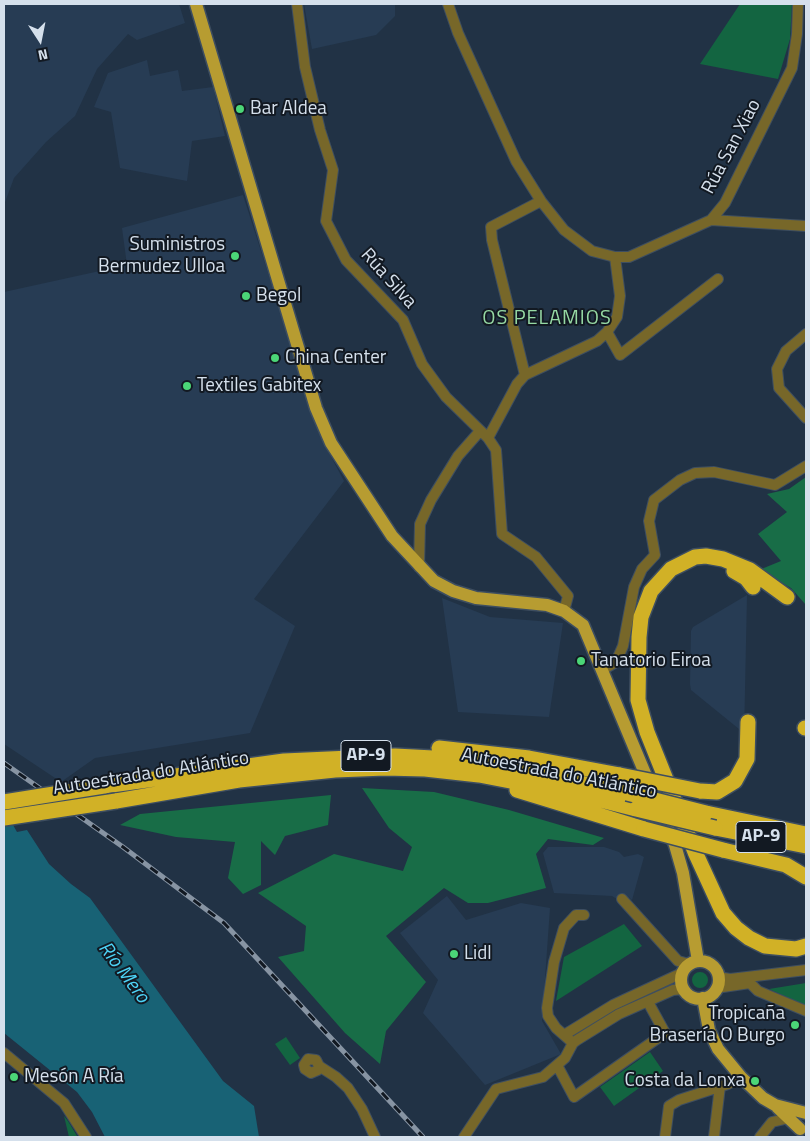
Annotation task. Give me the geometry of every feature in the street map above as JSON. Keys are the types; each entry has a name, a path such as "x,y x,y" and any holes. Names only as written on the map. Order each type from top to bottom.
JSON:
{"highway":[{"path":"787,597 750,570 723,559 706,556 695,557 670,568 651,592 641,617 638,655 638,700 654,750 714,896 723,913 736,928 749,938 765,946 796,949 806,946"},
{"path":"750,570 754,592 737,572 714,565 688,567 677,573 657,594 648,626 644,682 646,703 657,739 724,902 746,927 759,936 785,941 806,934"},
{"path":"345,756 380,748 440,748 529,758 700,791 717,792 735,781 747,759 748,722"},
{"name":"Autoestrada do Atlántico","path":"4,802 284,761 345,756 395,756 452,759 520,770 806,834"},
{"name":"Autoestrada do Atlántico","path":"4,818 239,780 335,770 425,769 479,775 578,794 715,828 806,846"},
{"path":"479,775 500,785 644,830 786,865 806,877"}],"main road":[{"path":"196,4 324,427 362,492 392,536 434,581 452,591 476,598 547,605 564,611 583,625 604,670 675,846 683,874 683,989 692,997 703,998 710,996 717,983 712,966 684,967"},
{"path":"703,998 709,1030 718,1049 741,1077 763,1098 775,1105 806,1115 801,1133"},
{"path":"775,1105 801,1133"}],"street":[{"name":"Rúa Silva","path":"297,4 305,67 320,130 333,170 326,221 346,260 403,320 422,364 446,396 484,435"},
{"name":"Rúa San Xiao","path":"448,4 458,33 516,161 541,201 564,230 592,251 615,257 629,256 711,220 725,203 792,68 797,34 798,4"},
{"path":"525,375 492,240 491,227 541,201"},
{"path":"711,220 806,226"},
{"path":"420,567 420,524 439,486 458,456 484,435 517,384 525,375 598,341 607,332 616,317 620,296 615,257"},
{"path":"607,332 620,355 718,279"},
{"path":"806,334 786,351 777,368 779,388 806,418"},
{"path":"484,435 496,450 502,534 536,557 568,596 564,611"},
{"path":"604,670 616,662 622,646 634,587 642,569 655,556 649,521 654,500 680,480 695,473 714,472 775,485 806,466"},
{"path":"564,1035 613,1005 684,967 622,899"},
{"path":"573,1042 556,1028 548,1016 546,1008 554,962 564,928 576,915 584,916"},
{"path":"717,983 730,979 806,970"},
{"path":"717,983 750,983 758,991 806,1011"},
{"path":"464,1137 496,1090 543,1077 565,1058 573,1042 619,1014 673,990 683,989"},
{"path":"557,1065 574,1097 665,1033 648,1002"},
{"path":"4,1053 64,1103 86,1137"},
{"path":"319,1066 348,1088 362,1109 375,1137"},
{"path":"665,1137 669,1106 679,1100 741,1077"},
{"path":"714,1137 720,1086"},
{"path":"760,1137 772,1122 789,1118"}],"shaded area":[{"path":"4,4 179,4 185,23 137,40 128,34 97,69 75,116 46,142 14,178 4,205"},
{"path":"304,4 395,4 395,16 376,35 312,49"},
{"path":"147,60 150,76 178,70 182,91 213,87 225,136 192,141 187,181 120,168 111,112 94,107 108,73"},
{"path":"243,195 321,438 344,481 254,599 295,626 250,733 95,758 61,782 4,744 4,292 127,265 122,228"},
{"path":"747,595 744,737 739,729 691,690 691,631 693,627"},
{"path":"442,598 490,617 563,623 549,717 458,712"},
{"path":"548,847 604,847 619,852 624,857 638,854 644,857 632,900 625,894 617,899 612,896 554,893 543,853"},
{"path":"447,896 466,920 521,903 550,908 542,1021 561,1054 485,1085 423,1013 438,980 400,933"}],"green space":[{"path":"740,4 792,4 790,39 778,79 700,64"},
{"path":"806,477 806,605 791,588 759,570 781,561 758,534 787,512 767,494 789,489"},
{"path":"362,788 434,792 509,810 604,838 593,845 548,839 536,854 546,888 488,903 468,903 444,888 386,936 426,982 386,1031 380,1064 345,1033 278,957 304,951 306,926 258,893 334,854 403,871 412,847 389,828"},
{"path":"331,795 328,825 285,836 275,855 261,841 261,885 243,894 228,878 235,842 176,837 120,825 140,814"},
{"path":"624,924 642,946 556,1001 564,957"},
{"path":"697,972 703,972 708,977 706,986 697,988 692,983 692,977"},
{"path":"806,983 806,1006 769,989"},
{"path":"286,1037 300,1058 290,1065 275,1044"},
{"path":"650,1052 663,1071 614,1106 600,1087"},
{"path":"64,1116 68,1121 77,1136 69,1137"}],"water":[{"name":"Río Mero","path":"4,809 17,832 27,830 49,864 90,898 223,1081 254,1106 259,1137 105,1137 92,1112 77,1092 4,1033"}],"railway":[{"path":"4,763 123,847 224,923 423,1137"}],"place":[{"name":"Bar Aldea","path":"240,109"},
{"name":"Suministros Bermudez Ulloa","path":"235,256"},
{"name":"Begol","path":"246,296"},
{"name":"China Center","path":"275,358"},
{"name":"Textiles Gabitex","path":"187,386"},
{"name":"Tanatorio Eiroa","path":"581,661"},
{"name":"Lidl","path":"454,954"},
{"name":"Tropicaña Brasería O Burgo","path":"795,1025"},
{"name":"Mesón A Ría","path":"14,1077"},
{"name":"Costa da Lonxa","path":"755,1081"}],"district":[{"name":"OS PELAMIOS","path":"547,319"}]}
